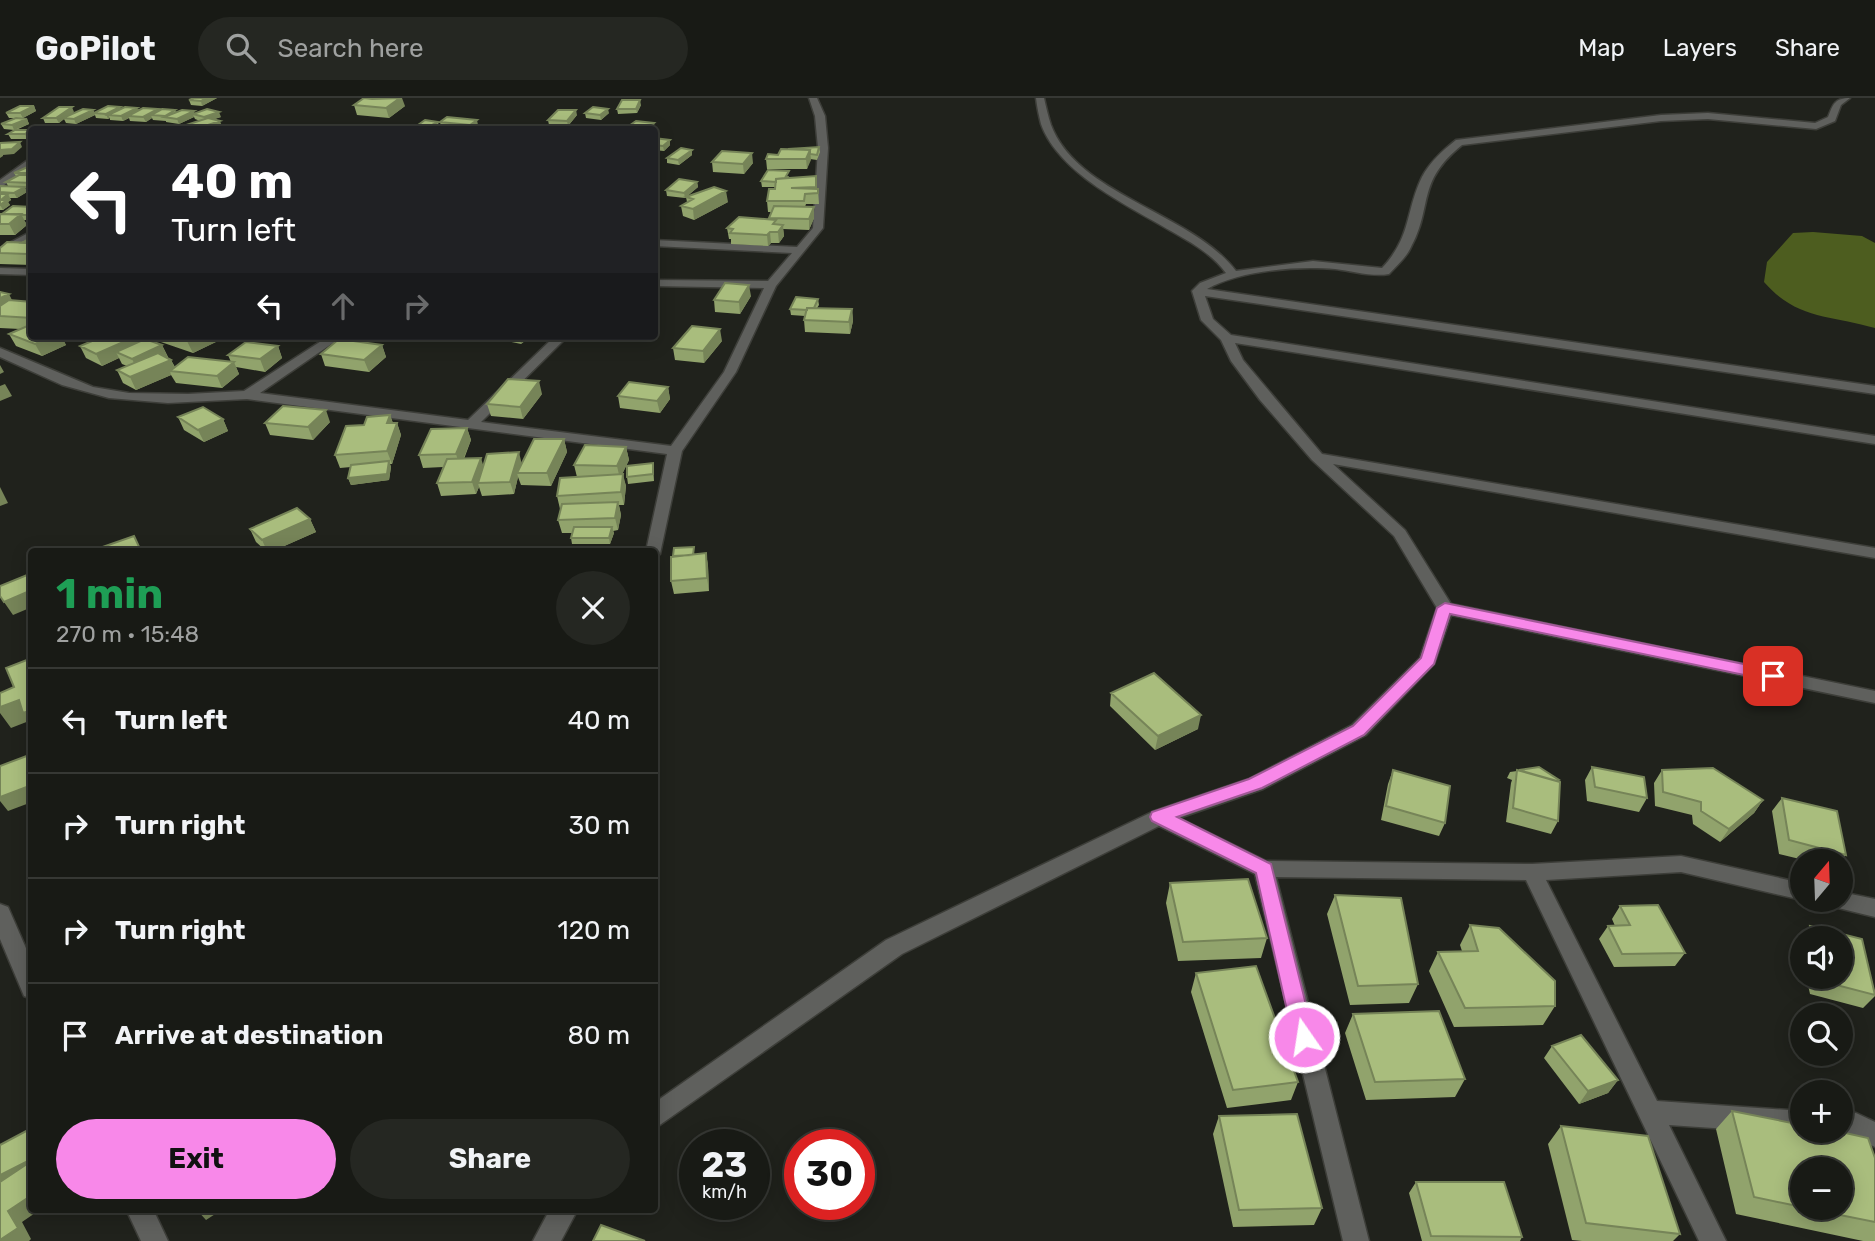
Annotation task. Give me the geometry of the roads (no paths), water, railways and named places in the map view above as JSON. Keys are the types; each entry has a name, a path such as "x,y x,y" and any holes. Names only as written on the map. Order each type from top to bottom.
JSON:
{"street":[{"path":"655,548 675,451 730,372 771,285 818,228 823,148 820,116 813,98"},
{"path":"1040,98 1041,115 1066,155 1111,192 1218,256 1234,276"},
{"path":"1198,291 1215,278 1303,265 1385,272 1405,248 1419,191 1439,157 1459,142 1661,118 1708,116 1816,126 1832,119 1838,104 1846,98"},
{"path":"0,185 28,163"},
{"path":"0,253 28,236"},
{"path":"658,243 800,250"},
{"path":"0,271 28,272"},
{"path":"658,283 771,285"},
{"path":"1198,291 1207,320 1227,338 1237,362 1317,457 1400,533 1445,608 1875,698"},
{"path":"1198,291 1875,390"},
{"path":"1227,338 1875,440"},
{"path":"247,395 331,340"},
{"path":"472,424 558,340"},
{"path":"0,352 67,383 93,391 197,400 247,395 675,451"},
{"path":"1317,457 1875,553"},
{"path":"658,1115 894,947 1158,817 1256,784 1359,730 1429,660 1445,608"},
{"path":"1158,817 1264,869 1532,872 1681,863 1790,888"},
{"path":"1264,869 1356,1241"},
{"path":"1532,872 1713,1241"},
{"path":"1853,903 1875,908"},
{"path":"0,913 28,980"},
{"path":"1651,1112 1790,1121"},
{"path":"1853,1125 1875,1135"},
{"path":"141,1213 155,1241"},
{"path":"545,1241 562,1213"}]}
